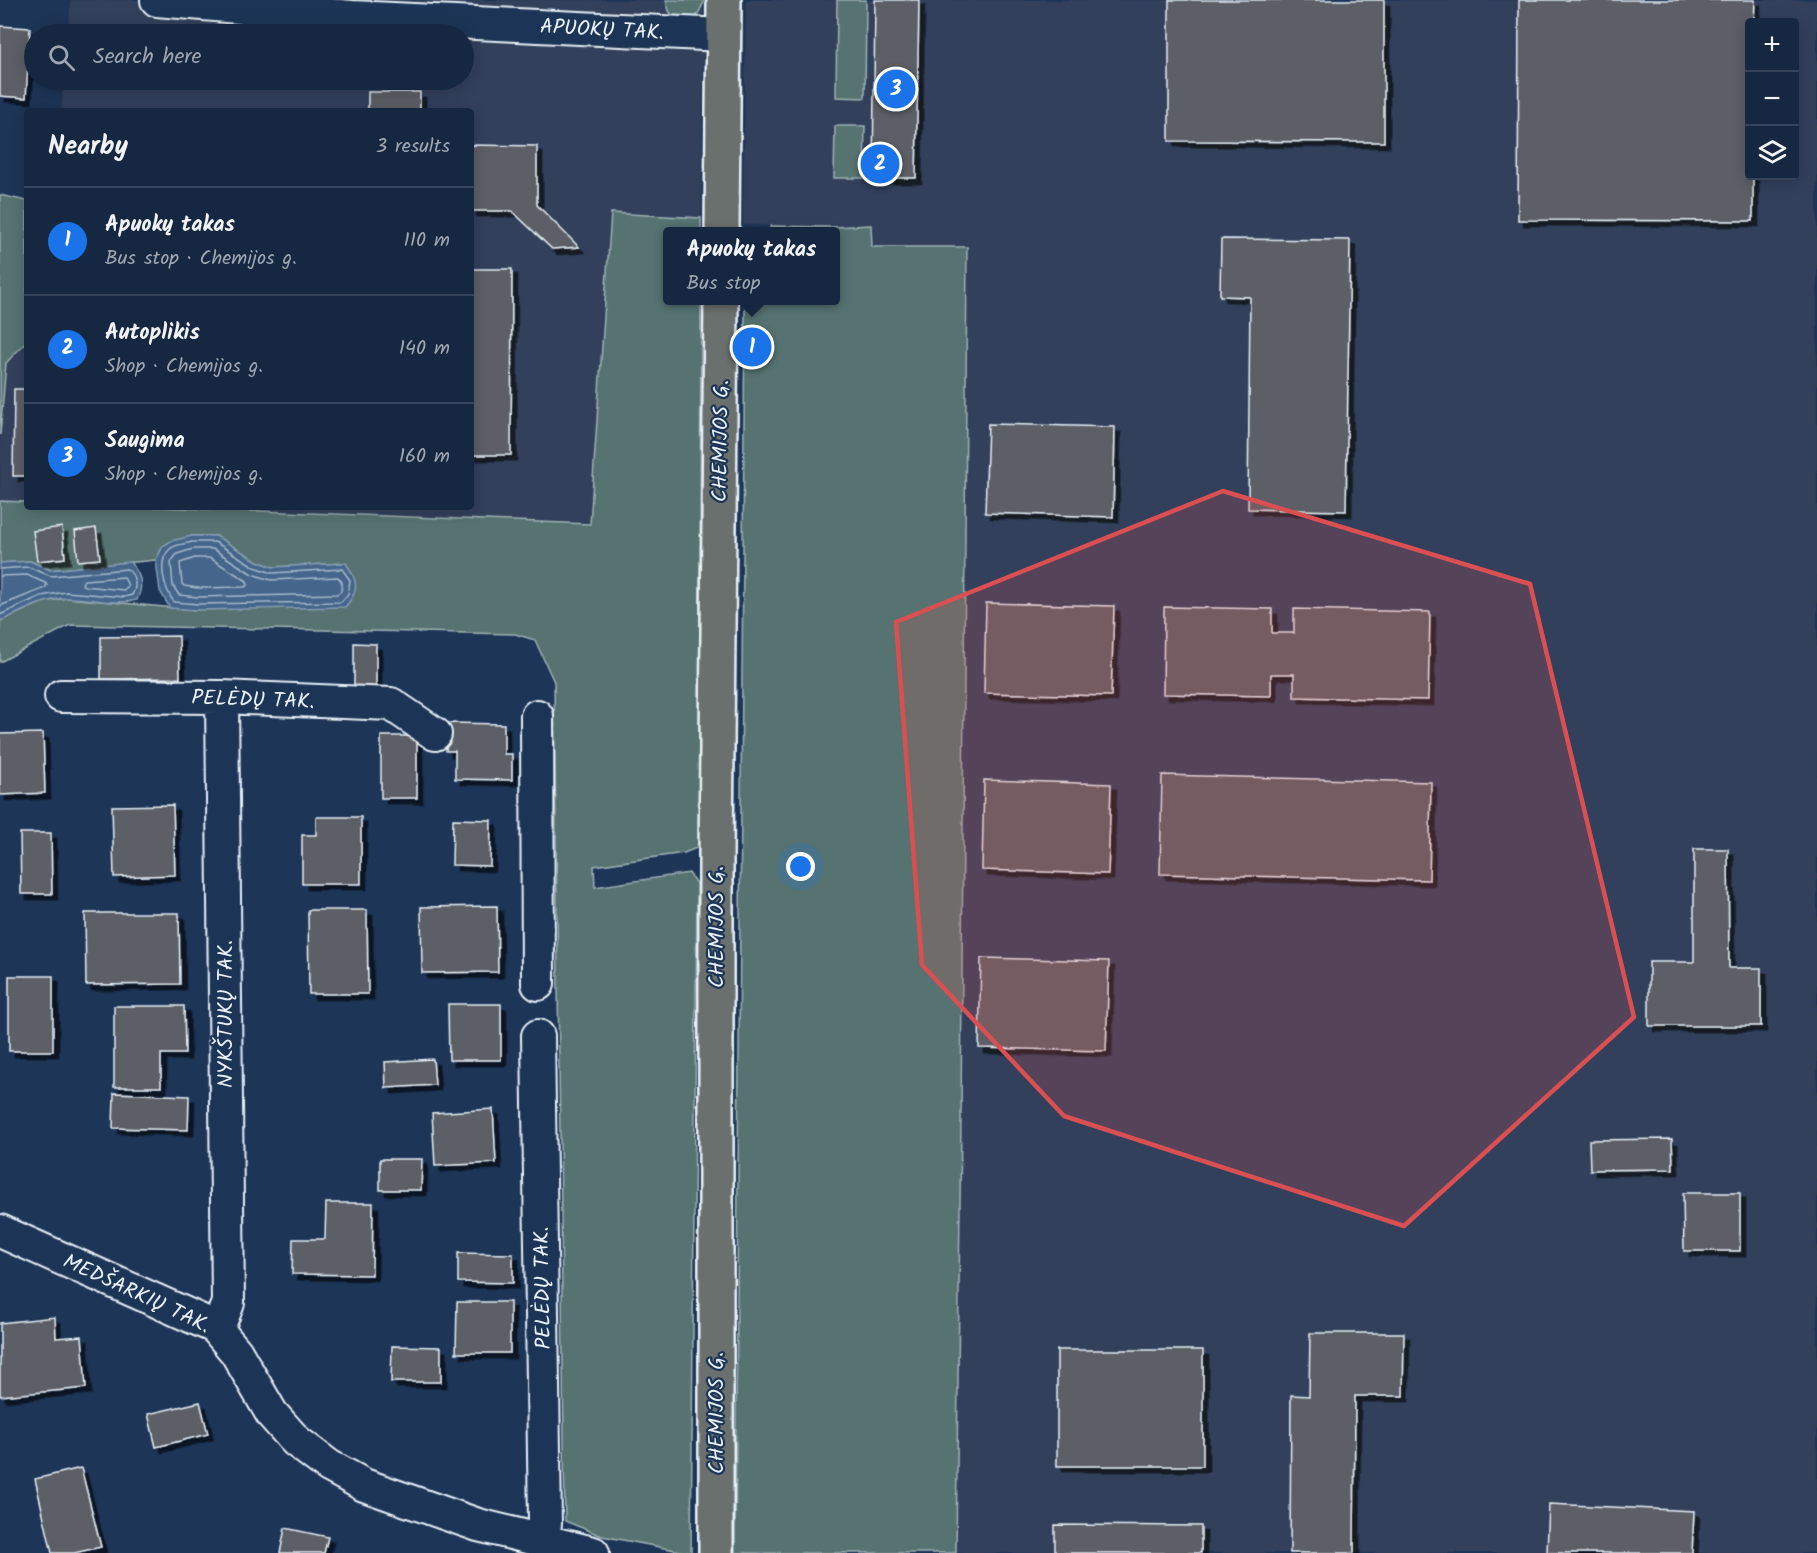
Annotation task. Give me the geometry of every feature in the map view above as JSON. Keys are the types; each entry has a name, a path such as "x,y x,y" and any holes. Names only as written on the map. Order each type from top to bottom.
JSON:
{"main road":[{"path":"722,227 724,0"},
{"name":"CHEMIJOS G.","path":"716,1553 716,847 721,305"}],"street":[{"name":"APUOKŲ TAK.","path":"157,0 352,17 724,35"},
{"name":"PELĖDŲ TAK.","path":"61,696 222,697 391,704 435,734"},
{"name":"NYKŠTUKŲ TAK.","path":"215,1327 222,1318 228,1303 222,697"},
{"path":"537,716 538,984"},
{"name":"PELĖDŲ TAK.","path":"538,1036 546,1523 543,1540"},
{"name":"MEDŠARKIŲ TAK.","path":"0,1231 215,1327 236,1352 272,1414 296,1441 329,1466 364,1485 478,1525 593,1553"}],"highlighted area":[{"path":"1223,491 1530,584 1634,1017 1404,1226 1064,1116 922,965 896,622"}],"shaded area":[{"path":"71,0 704,0 701,218 611,213 590,524 234,510 474,510 474,108 61,108 63,90 474,90 474,24 69,24"},
{"path":"746,0 1817,0 1817,1553 956,1553 967,247 871,247 871,225 833,227 743,225"},
{"path":"24,344 24,502 0,501 0,435 6,363"}],"green space":[{"path":"666,0 704,0 704,2 698,14 688,24 677,22 669,11"},
{"path":"837,0 866,0 865,98 836,97"},
{"path":"835,126 865,126 864,178 834,178"},
{"path":"0,195 24,200 24,344 6,363 0,435"},
{"path":"611,213 701,218 701,227 663,227 663,305 701,305 699,847 684,853 594,866 595,887 689,873 697,885 691,1553 602,1536 565,1521 554,682 535,640 515,634 70,625 0,662 0,621 43,602 67,598 197,610 345,563 273,567 257,561 216,536 192,536 163,546 156,560 50,570 30,561 0,563 0,501 24,502 24,510 234,510 590,524"},
{"path":"871,225 872,247 967,247 956,1553 735,1553 745,305 840,305 840,227 833,227"},
{"path":"771,226 833,227 770,227"}],"water":[{"path":"192,536 216,536 257,561 273,567 346,563 355,580 355,590 345,607 197,610 170,608 160,591 156,560 163,546 171,541"},
{"path":"30,561 50,570 130,562 140,580 137,600 110,602 76,598 58,599 32,606 0,621 0,563"}],"building":[{"path":"875,0 919,0 916,178 873,178"},
{"path":"1169,0 1384,0 1384,142 1169,141"},
{"path":"1519,0 1755,0 1754,18 1745,18 1745,180 1753,180 1753,221 1518,220"},
{"path":"0,26 24,28 26,98 0,96"},
{"path":"368,92 420,92 420,108 368,108"},
{"path":"474,145 537,146 537,205 579,247 552,249 512,211 474,211"},
{"path":"1221,239 1350,240 1346,511 1248,509 1250,297 1220,296"},
{"path":"474,269 512,269 511,455 474,455"},
{"path":"14,389 24,389 24,476 13,476"},
{"path":"988,424 1115,427 1113,517 985,513"},
{"path":"62,527 65,558 37,561 33,531"},
{"path":"96,528 100,559 78,561 75,531"},
{"path":"986,603 1114,606 1111,696 984,693"},
{"path":"1164,607 1272,609 1272,633 1294,633 1294,609 1430,612 1428,700 1294,697 1294,674 1271,674 1271,696 1163,694"},
{"path":"179,636 180,678 101,679 101,637"},
{"path":"354,643 376,644 376,699 354,699"},
{"path":"447,723 504,724 504,754 512,754 512,780 455,779 455,751 446,751"},
{"path":"43,733 45,793 0,795 0,734"},
{"path":"381,736 417,736 417,798 381,798"},
{"path":"1162,775 1431,782 1429,880 1160,874"},
{"path":"984,780 1111,784 1108,874 982,870"},
{"path":"173,805 175,875 114,877 112,806"},
{"path":"316,817 361,817 361,884 302,884 302,835 316,835"},
{"path":"453,819 491,820 490,866 452,865"},
{"path":"20,833 51,833 52,894 21,894"},
{"path":"1694,849 1728,849 1729,968 1761,968 1761,1026 1649,1026 1649,962 1694,962"},
{"path":"497,906 498,972 422,973 421,907"},
{"path":"308,910 367,910 368,994 309,994"},
{"path":"85,913 179,913 180,984 86,985"},
{"path":"981,958 1109,961 1106,1051 979,1048"},
{"path":"9,976 53,976 53,1051 9,1051"},
{"path":"448,1004 501,1004 501,1060 449,1060"},
{"path":"114,1006 184,1006 185,1054 161,1054 161,1087 114,1087"},
{"path":"433,1059 435,1085 386,1088 385,1062"},
{"path":"114,1093 189,1096 188,1130 113,1128"},
{"path":"493,1109 496,1163 435,1166 432,1113"},
{"path":"1672,1139 1673,1169 1590,1170 1589,1140"},
{"path":"380,1159 422,1159 421,1190 380,1190"},
{"path":"1683,1193 1740,1193 1740,1251 1684,1251"},
{"path":"326,1203 373,1203 372,1275 292,1274 293,1239 325,1239"},
{"path":"458,1253 513,1254 513,1283 458,1282"},
{"path":"457,1302 510,1302 510,1353 456,1353"},
{"path":"55,1317 56,1338 82,1336 86,1388 0,1396 0,1323"},
{"path":"1310,1333 1404,1333 1403,1396 1355,1396 1354,1553 1290,1553 1291,1395 1309,1396"},
{"path":"392,1346 441,1347 441,1382 391,1382"},
{"path":"1057,1350 1203,1350 1203,1466 1057,1466"},
{"path":"200,1402 208,1434 156,1447 148,1414"},
{"path":"81,1468 101,1547 74,1553 52,1553 35,1479"},
{"path":"1549,1504 1694,1511 1692,1553 1547,1553"},
{"path":"1055,1525 1201,1526 1201,1553 1055,1553"},
{"path":"285,1528 328,1537 324,1553 280,1553"}],"place":[{"name":"Saugima","path":"896,89"},
{"name":"Autoplikis","path":"880,164"},
{"name":"Apuokų takas","path":"752,347"}]}
